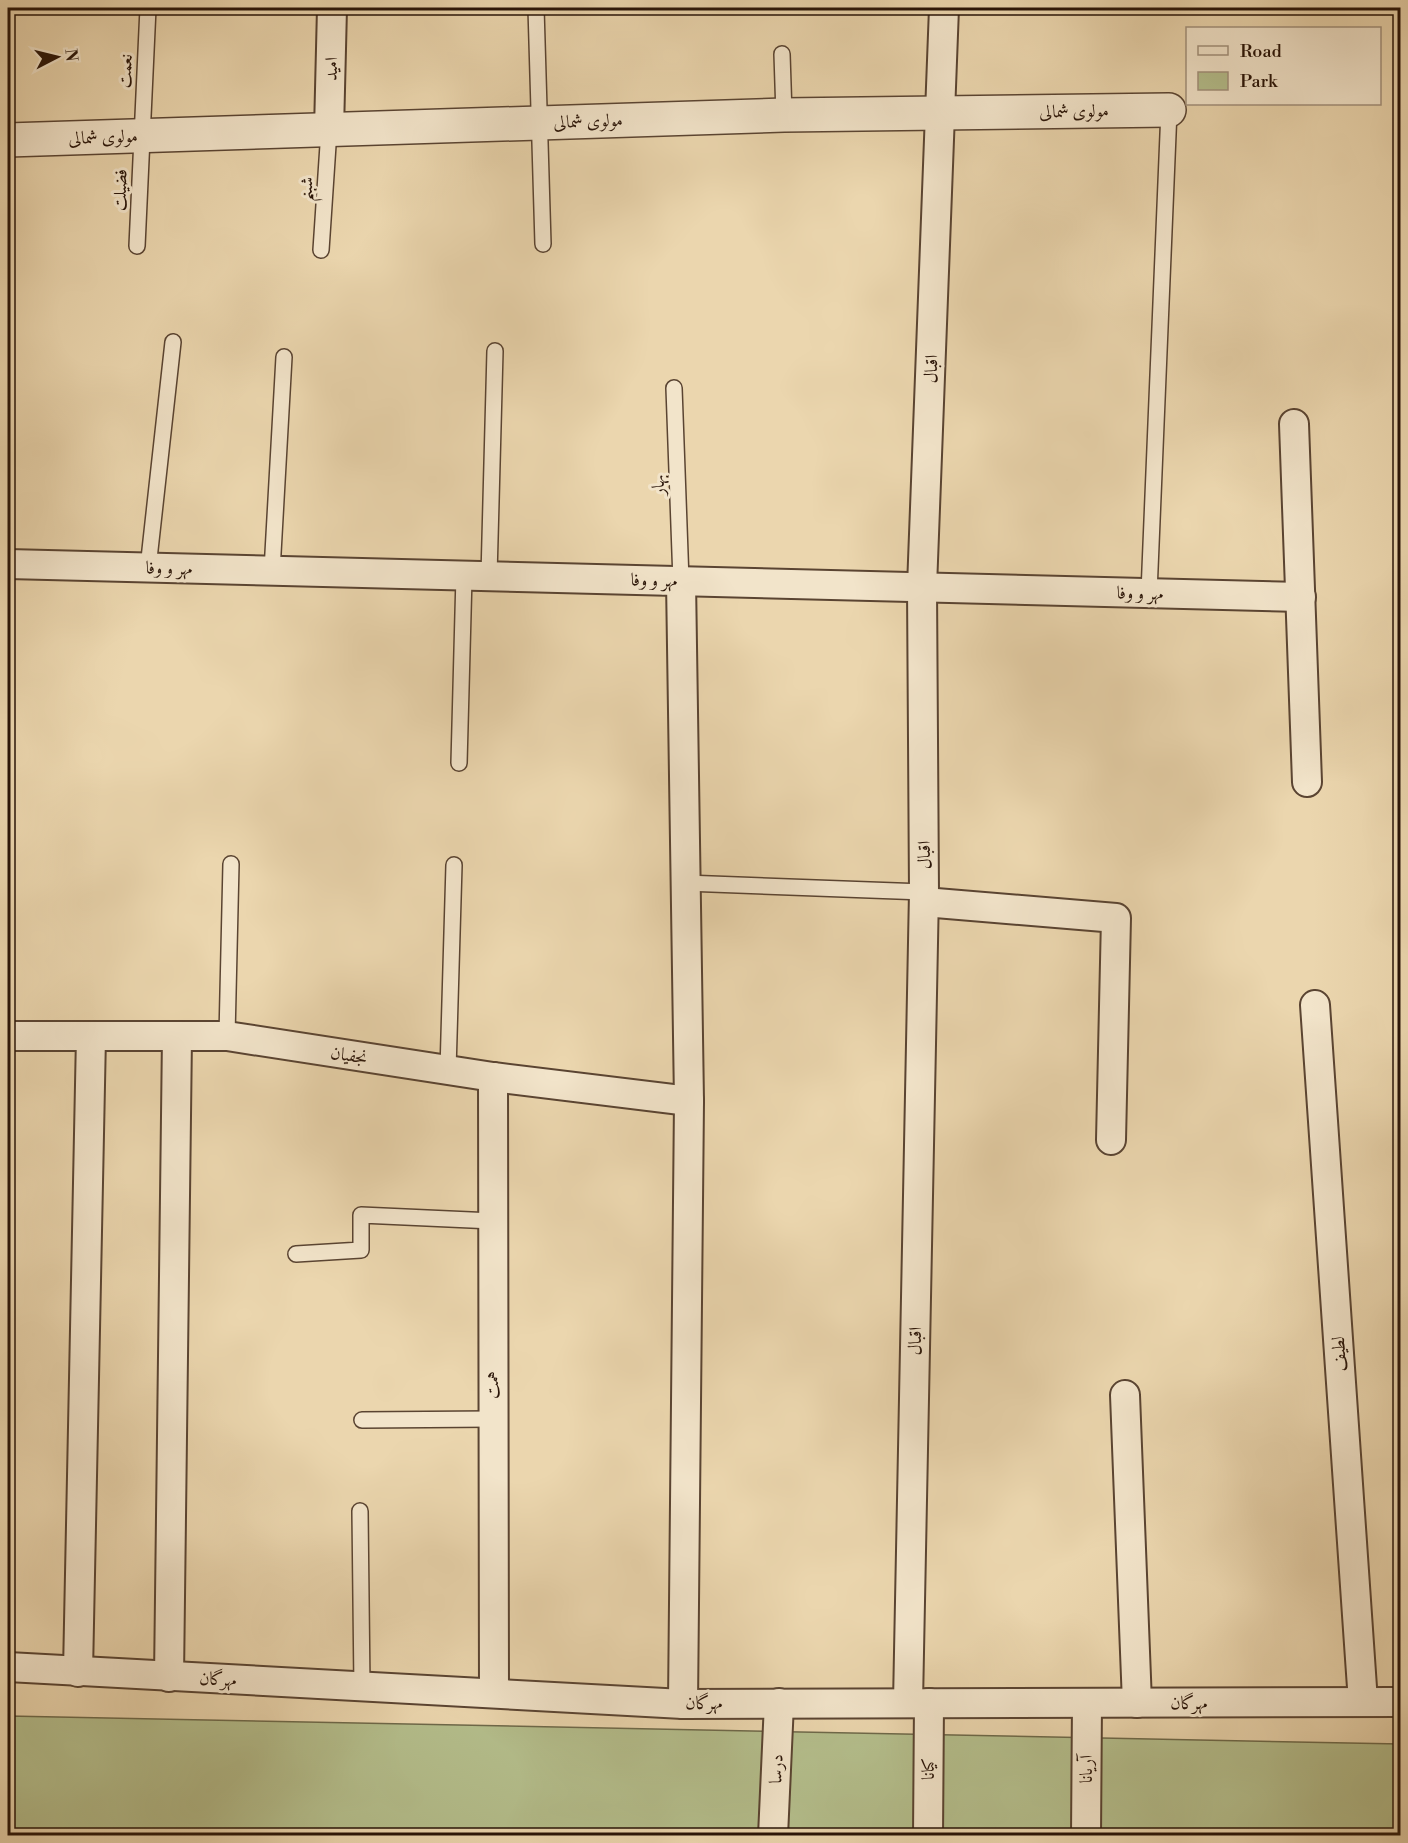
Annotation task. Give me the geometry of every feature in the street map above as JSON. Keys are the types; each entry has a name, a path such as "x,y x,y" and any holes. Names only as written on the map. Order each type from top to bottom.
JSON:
{"street":[{"name":"امید","path":"329,130 332,8"},
{"name":"اقبال","path":"918,1703 924,897 922,587 944,8"},
{"name":"مولوی شمالی","path":"8,140 784,115 1169,110"},
{"path":"1294,424 1306,782"},
{"name":"مهر و وفا","path":"8,564 1301,597"},
{"path":"681,581 689,1101 683,1704"},
{"path":"924,897 1116,918 1111,1140"},
{"name":"لطیف","path":"1315,1005 1363,1702"},
{"name":"نجفیان","path":"8,1036 227,1036 493,1077 689,1101"},
{"path":"78,1672 91,1036"},
{"path":"169,1677 177,1036"},
{"name":"همت","path":"493,1077 494,1693"},
{"path":"1125,1395 1137,1703"},
{"name":"مهرگان","path":"8,1667 683,1704 1401,1702"},
{"name":"درسا","path":"773,1836 779,1703"},
{"name":"کیانا","path":"918,1703 928,1836"},
{"name":"آریانا","path":"1086,1836 1087,1703"}],"lane":[{"name":"نعمت","path":"141,136 148,8"},
{"path":"536,8 543,244"},
{"path":"782,54 784,115"},
{"path":"1149,593 1169,110"},
{"name":"شبنم","path":"321,250 329,130"},
{"name":"فضیلت","path":"137,246 141,136"},
{"path":"148,568 172,342"},
{"path":"459,763 495,351"},
{"path":"272,571 284,357"},
{"name":"بهار","path":"674,388 681,581"},
{"path":"227,1036 231,864"},
{"path":"448,1070 454,865"},
{"path":"685,883 924,897"},
{"path":"296,1254 361,1250 360,1215 493,1221"},
{"path":"362,1419 492,1419"},
{"path":"360,1510 362,1686"}],"green space":[{"path":"8,1716 1400,1744 1400,1835 8,1836"}]}
